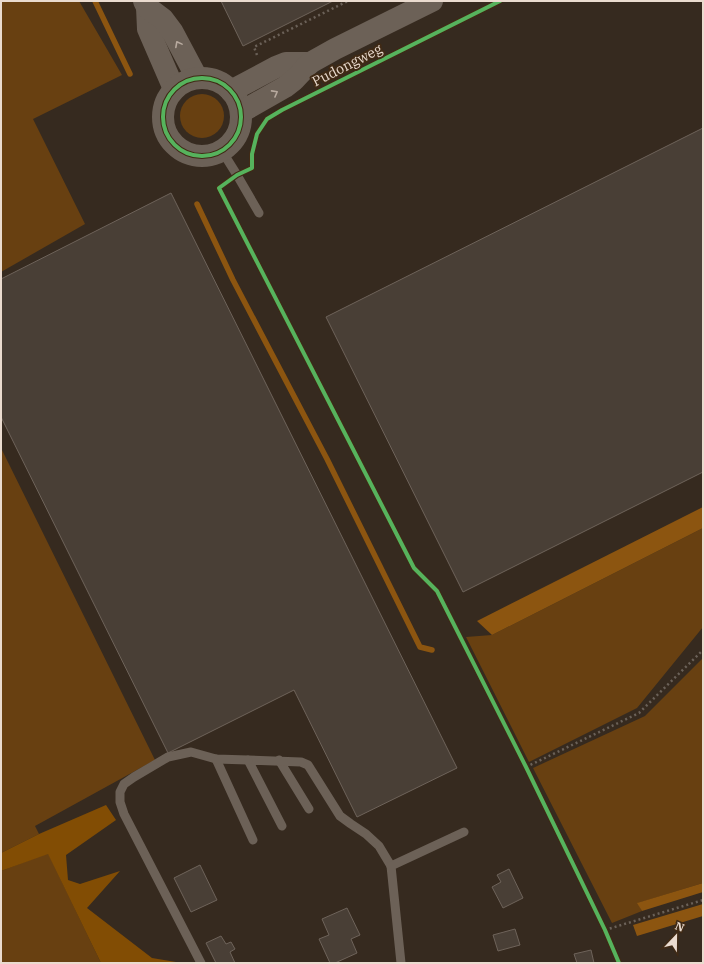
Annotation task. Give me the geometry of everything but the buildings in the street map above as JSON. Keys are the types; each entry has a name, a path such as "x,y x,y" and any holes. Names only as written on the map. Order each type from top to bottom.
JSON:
{"street":[{"name":"Pudongweg","path":"241,112 285,87 310,63 432,1"},
{"path":"146,4 163,19 172,31 197,78"},
{"path":"146,4 148,29 174,89"},
{"name":"Pudongweg","path":"231,91 286,63 310,63"},
{"path":"197,78 210,79 222,83 231,91 238,101 241,112 241,123 231,144 222,151 210,156 197,156 185,153 175,146 167,136 163,124 163,111 167,99 174,89 186,81 197,78"}],"lane":[{"path":"222,151 259,213"},
{"path":"201,963 124,814 120,802 120,792 124,784 168,757 191,752 216,759 279,760 301,762 308,765 340,816 366,834 379,846 391,866 401,963"},
{"path":"216,759 253,840"},
{"path":"248,760 282,826"},
{"path":"279,760 309,810"},
{"path":"391,866 464,832"}],"path":[{"path":"526,767 639,713 703,650"},
{"path":"523,760 530,774"},
{"path":"605,930 703,900"},
{"path":"602,923 608,936"}],"shaded area":[{"path":"1,1 79,1 122,75 33,119 85,224 1,272"},
{"path":"202,94 214,98 220,104 224,116 220,128 214,134 202,138 190,134 184,128 180,116 184,104 190,98"},
{"path":"1,448 155,760 35,826 39,834 1,853"},
{"path":"703,507 703,528 492,635 477,621"},
{"path":"703,528 703,627 637,708 529,762 466,637 492,635"},
{"path":"703,658 703,883 638,903 642,911 612,923 533,768 645,716"},
{"path":"106,805 116,820 66,855 68,880 80,884 120,871 87,908 152,958 182,963 101,963 48,854 1,871 1,853 39,834"},
{"path":"48,853 101,963 1,963 1,871"},
{"path":"703,883 703,892 642,911 637,903"},
{"path":"703,904 703,916 637,936 633,925"}],"waterway":[{"path":"95,1 130,74"},
{"path":"197,204 233,280 327,459 420,647 432,650"}],"cycle path":[{"path":"500,1 282,110 267,119 257,134 252,154 252,168 237,175 219,188 414,568 437,591 526,767 605,930 619,963"},
{"path":"202,78 217,81 230,89 238,102 241,117 238,132 230,145 217,153 202,156 187,153 174,145 166,132 163,117 166,102 174,89 187,81 202,78"}]}
